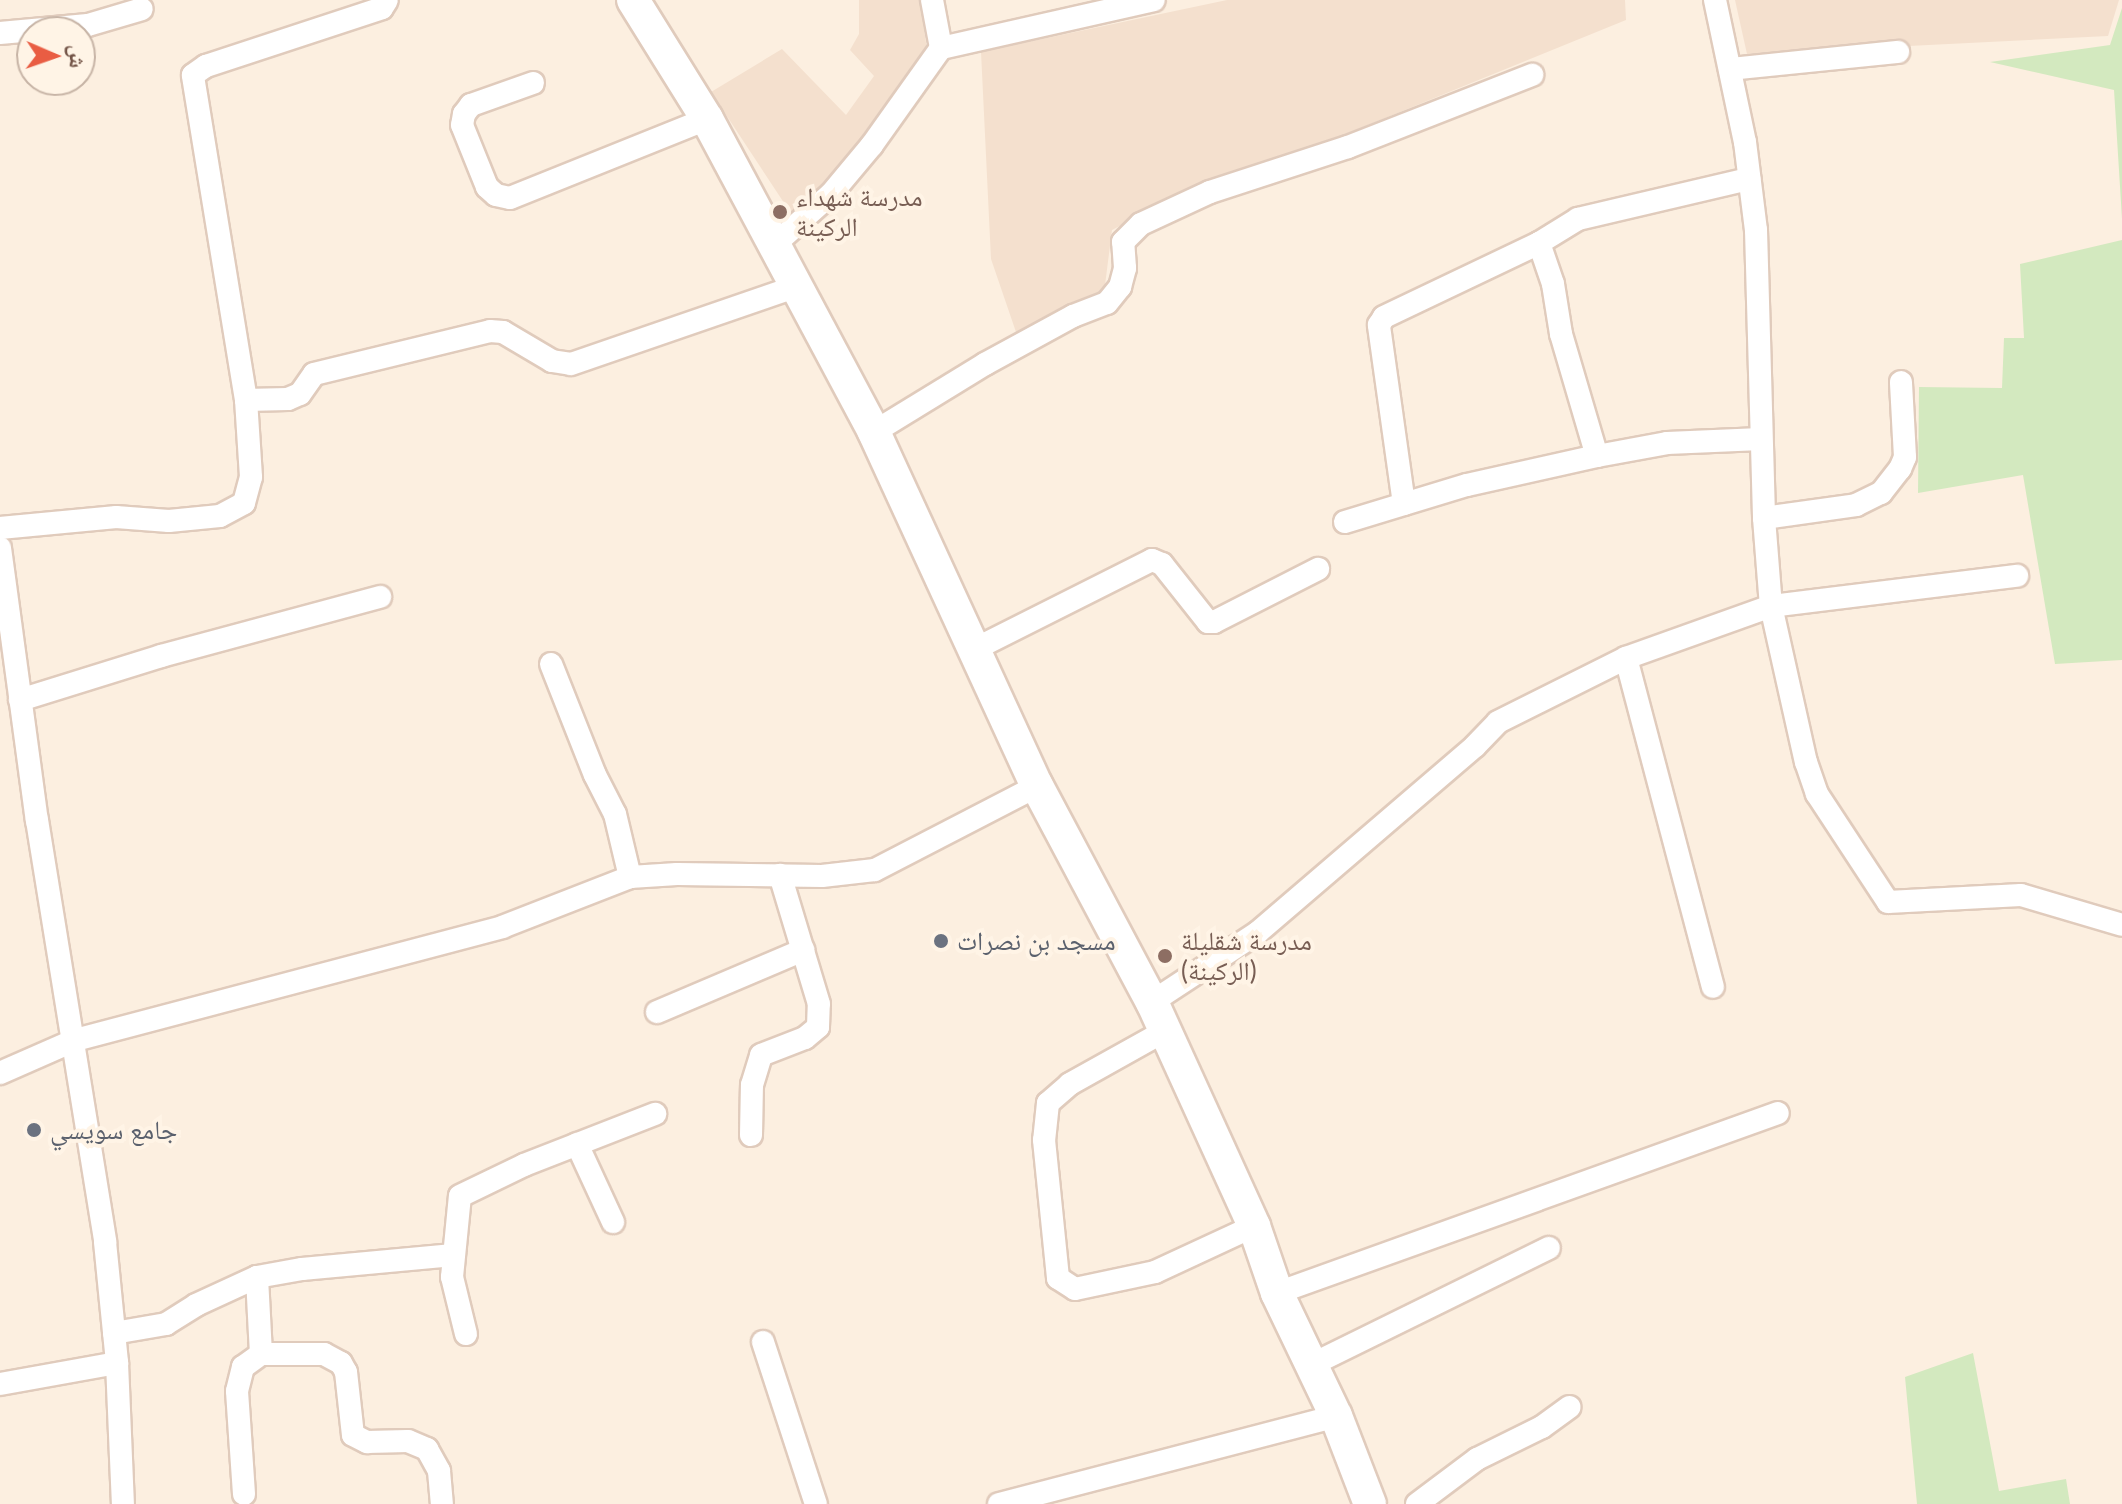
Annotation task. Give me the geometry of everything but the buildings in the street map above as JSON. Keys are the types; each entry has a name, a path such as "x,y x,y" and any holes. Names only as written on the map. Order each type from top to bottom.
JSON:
{"street":[{"path":"0,528 116,517 169,521 220,516 244,503 251,477 246,400 193,75 206,66 382,8 387,0"},
{"path":"633,0 707,119 874,432 1037,786 1157,1017 1254,1226 1277,1293 1336,1416 1370,1504"},
{"path":"932,0 941,48"},
{"path":"775,244 831,194 872,145 941,48 1154,0"},
{"path":"1715,0 1730,69 1756,230 1764,518 1771,606 1806,762 1817,794 1888,902 2021,895 2122,925"},
{"path":"0,33 88,25 142,9"},
{"path":"1730,69 1898,52"},
{"path":"874,432 985,364 1073,316 1107,303 1120,287 1125,268 1123,242 1141,224 1210,192 1348,147 1532,75"},
{"path":"533,83 471,105 464,114 462,125 487,187 496,195 510,198 707,119"},
{"path":"1404,504 1380,322 1384,317 1539,243 1578,219 1749,179"},
{"path":"1539,243 1553,284 1561,334 1597,456"},
{"path":"246,400 288,399 300,394 314,374 490,331 503,332 552,361 571,364 797,286"},
{"path":"1764,518 1856,505 1881,493 1900,469 1905,457 1901,382"},
{"path":"1345,522 1467,485 1597,456 1667,443 1761,439"},
{"path":"0,548 37,820 75,1040 105,1242 117,1363 123,1504"},
{"path":"975,649 1152,560 1162,564 1208,622 1318,569"},
{"path":"1254,1226 1155,1272 1075,1289 1058,1278 1044,1140 1048,1103 1257,933 1475,746 1498,722 1626,658 1771,606 2017,576"},
{"path":"20,700 161,656 380,597"},
{"path":"1626,658 1713,987"},
{"path":"551,664 595,775 615,814 630,877"},
{"path":"0,1073 75,1040 502,927 630,877 822,876 875,870 1037,786"},
{"path":"751,1135 752,1085 761,1055 805,1038 818,1027 819,1004 780,875"},
{"path":"657,1012 803,950"},
{"path":"1277,1293 1778,1113"},
{"path":"466,1334 458,1312 453,1255 457,1205 465,1191 655,1114"},
{"path":"577,1144 613,1222"},
{"path":"1311,1365 1549,1248"},
{"path":"114,1333 166,1324 196,1305 257,1277 302,1269 453,1255"},
{"path":"257,1277 261,1354"},
{"path":"763,1342 816,1504"},
{"path":"244,1494 237,1425 237,1378 243,1367 261,1354 324,1354 341,1363 346,1372 353,1435 367,1442 408,1441 427,1449 439,1471 442,1504"},
{"path":"0,1384 117,1363"},
{"path":"1417,1504 1477,1459 1542,1427 1570,1407"},
{"path":"999,1504 1336,1416"}],"shaded area":[{"path":"859,0 920,0 928,57 860,149 794,218 711,92 782,49 846,115 874,76 850,50 859,34"},
{"path":"1227,0 1625,0 1626,20 1336,138 1204,182 1112,230 1104,293 1017,335 991,259 981,52"},
{"path":"1735,0 2119,0 2108,36 1747,54"}],"green space":[{"path":"2122,8 2122,219 2114,90 1990,62 2110,45"},
{"path":"2122,240 2122,660 2055,664 2023,475 1918,493 1919,387 2002,388 2004,338 2024,338 2020,264"},
{"path":"1973,1353 1999,1491 2066,1479 2070,1504 1917,1504 1905,1377"}],"place":[{"name":"مدرسة شهداء الركينة","path":"780,212"},
{"name":"مسجد بن نصرات","path":"941,941"},
{"name":"مدرسة شقليلة (الركينة)","path":"1165,956"},
{"name":"جامع سويسي","path":"34,1130"}]}
